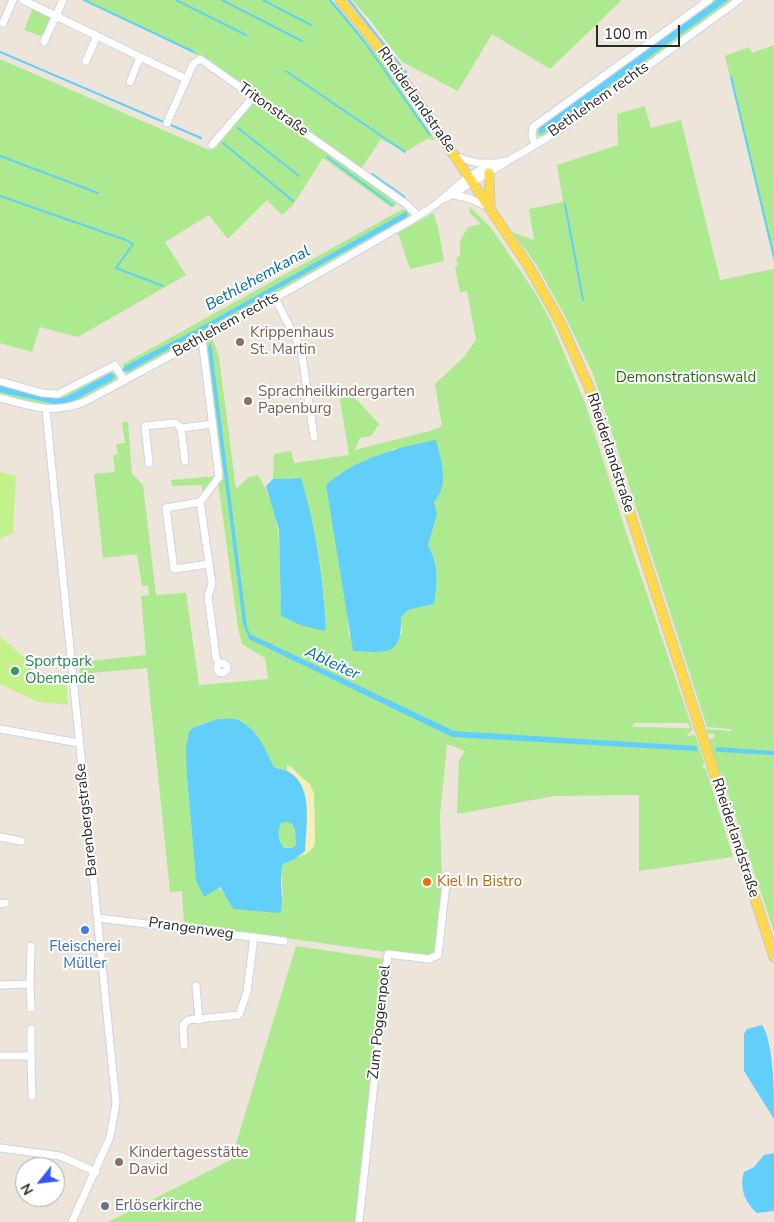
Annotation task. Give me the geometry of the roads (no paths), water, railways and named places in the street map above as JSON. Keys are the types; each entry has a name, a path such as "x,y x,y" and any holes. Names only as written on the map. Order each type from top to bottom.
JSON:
{"main road":[{"name":"Rheiderlandstraße","path":"340,0 397,70 456,157 546,294 569,339 589,387 774,957"},
{"path":"489,173 490,208"}],"street":[{"path":"3,23 13,0"},
{"path":"23,0 186,80"},
{"path":"44,42 63,0"},
{"path":"535,145 532,136 533,128 709,0"},
{"name":"Bethlehem rechts","path":"0,398 46,410 72,407 202,339 418,216 441,200 461,181 471,180 489,173 505,161 535,145 739,0"},
{"path":"86,61 97,36"},
{"path":"130,82 140,57"},
{"name":"Tritonstraße","path":"167,123 193,64 200,59 406,204 418,216"},
{"path":"212,145 254,96"},
{"name":"Bethlehem rechts","path":"456,157 478,164 505,161"},
{"name":"Bethlehem rechts","path":"441,200 454,195 495,163"},
{"path":"454,195 468,198 490,208"},
{"path":"275,298 301,349 314,437"},
{"path":"202,339 220,476 200,502 166,508 174,569 209,564"},
{"path":"0,381 42,393 58,394 115,365 124,381"},
{"name":"Barenbergstraße","path":"46,410 116,1103 110,1137 96,1172 72,1222"},
{"path":"149,463 145,426 175,423 181,428 185,461"},
{"path":"181,428 213,424"},
{"path":"200,502 212,584 208,596 216,658 219,664"},
{"path":"0,729 79,742"},
{"path":"0,837 21,841"},
{"name":"Zum Poggenpoel","path":"359,1222 388,954 429,959 438,955 447,875"},
{"name":"Prangenweg","path":"98,918 284,941"},
{"path":"184,1045 183,1025 188,1020 239,1015 247,992 254,938"},
{"path":"31,946 31,1008"},
{"path":"0,985 30,984"},
{"path":"196,986 199,1020"},
{"path":"31,1029 32,1096"},
{"path":"0,1056 31,1056"},
{"path":"0,1148 60,1156 96,1172"}],"water":[{"path":"717,0 728,0 540,134 539,128"},
{"path":"407,211 407,217 129,371 125,372 122,370 125,366 197,329"},
{"path":"211,342 247,627 250,634 454,731 696,746 698,751 452,737 249,639 243,623 208,347"},
{"path":"111,373 115,376 112,380 69,403 59,405 0,392 0,386 57,399 66,397"},
{"path":"436,440 442,464 443,480 442,488 434,502 437,515 428,545 432,552 437,574 434,604 408,610 401,617 399,640 390,650 375,652 353,651 326,485 337,476 363,461 392,450"},
{"path":"301,478 311,515 321,571 326,628 324,631 300,625 281,616 279,530 266,486 273,479"},
{"path":"218,719 236,719 245,724 256,734 274,767 289,772 297,778 302,787 307,808 305,851 295,859 283,864 281,875 282,905 281,911 278,913 234,909 220,887 204,897 196,880 186,748 189,732 194,727","holes":["287,822 292,824 295,830 296,845 292,848 284,848 280,842 280,826 281,823"]},
{"path":"716,747 774,751 774,755 720,752 716,751"},
{"path":"762,1025 766,1033 771,1056 774,1119 744,1071 744,1034 747,1029"},
{"path":"774,1153 774,1211 757,1213 746,1200 744,1194 742,1183 744,1172 754,1167 764,1155"}],"waterway":[{"path":"84,0 194,52"},
{"path":"176,0 246,35"},
{"path":"222,0 302,41"},
{"path":"263,0 311,25"},
{"path":"330,0 364,41 430,135"},
{"path":"349,0 409,76"},
{"path":"0,52 201,138"},
{"path":"286,71 405,152"},
{"path":"731,77 774,257"},
{"path":"238,128 299,176"},
{"path":"223,143 293,201"},
{"path":"0,156 98,193"},
{"path":"327,157 392,205"},
{"path":"372,174 405,197"},
{"path":"0,196 126,240 133,244 116,268 163,286"},
{"path":"565,204 583,300"}],"place":[{"name":"Krippenhaus St. Martin","path":"240,342"},
{"name":"Sprachheilkindergarten Papenburg","path":"248,401"},
{"name":"Sportpark Obenende","path":"15,671"},
{"name":"Kiel In Bistro","path":"427,882"},
{"name":"Fleischerei Müller","path":"85,930"},
{"name":"Kindertagesstätte David","path":"119,1162"},
{"name":"Erlöserkirche","path":"105,1206"}],"water label":[{"name":"Bethlehemkanal","path":"258,279"},
{"name":"Ableiter","path":"332,664"}],"park label":[{"name":"Demonstrationswald","path":"686,378"}]}
